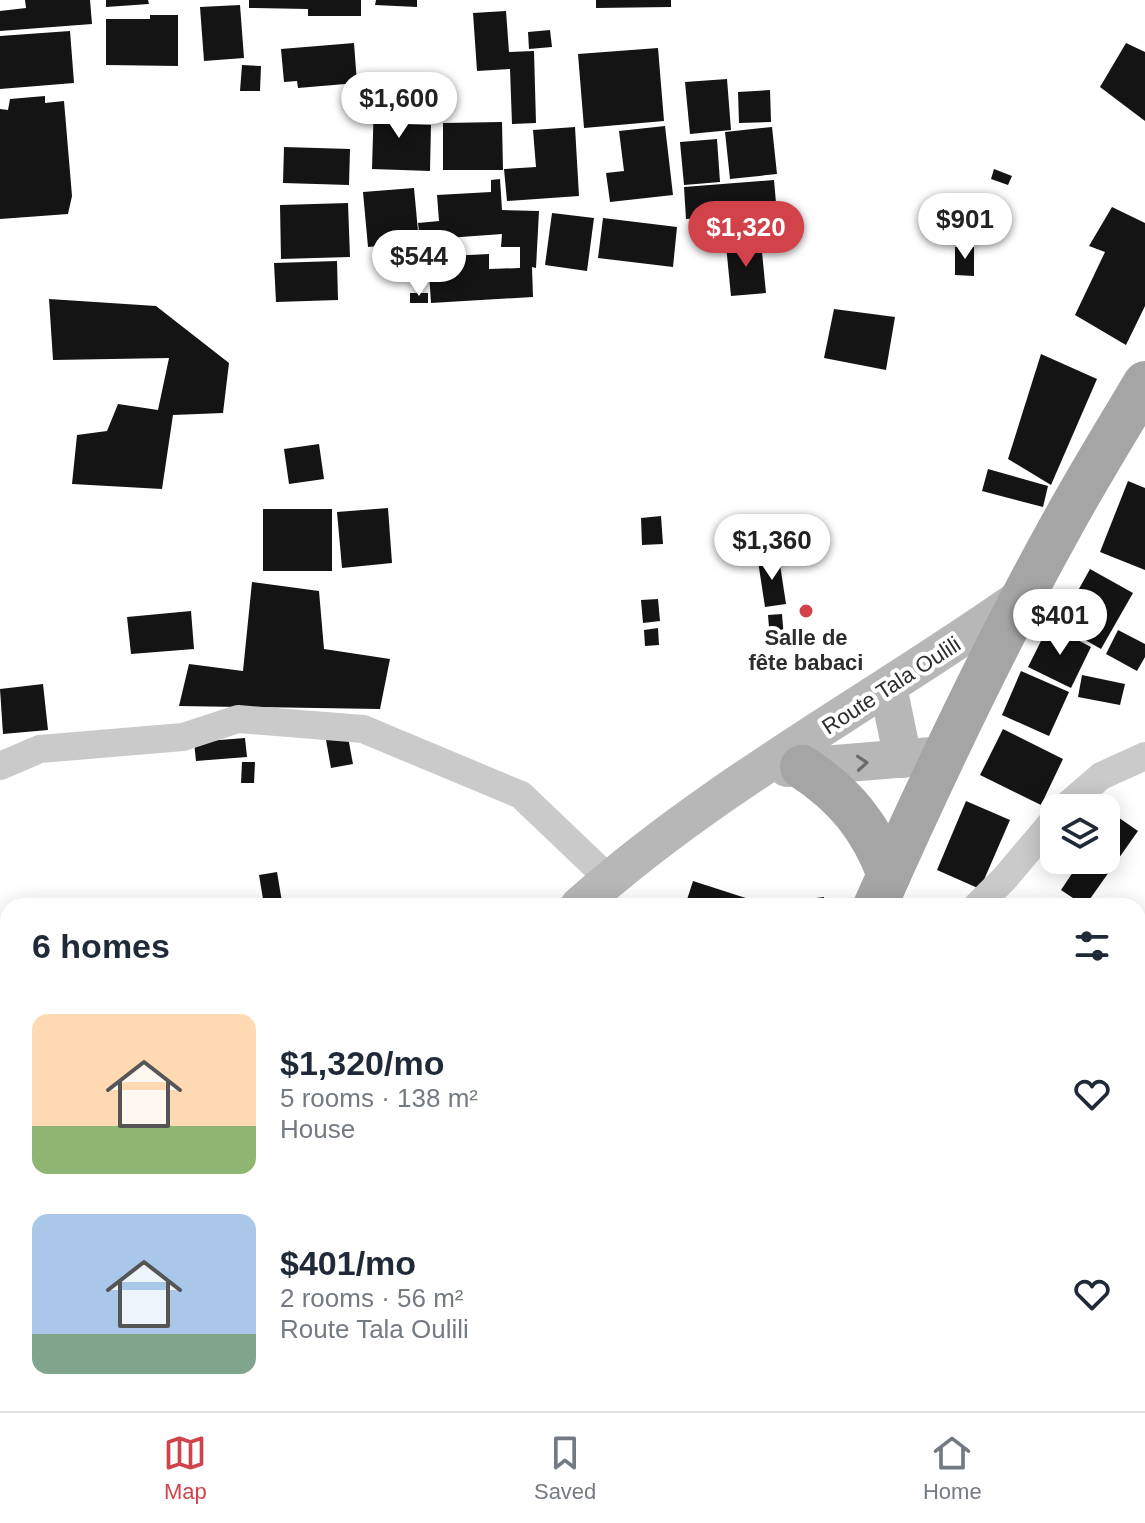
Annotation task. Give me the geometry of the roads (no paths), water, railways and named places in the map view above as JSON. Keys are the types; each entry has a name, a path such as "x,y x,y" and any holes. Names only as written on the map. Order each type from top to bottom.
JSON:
{"main road":[{"path":"882,891 923,757 1023,596 1145,383"},
{"path":"802,767 826,783 856,813 879,849 882,891"}],"street":[{"name":"Route Tala Oulili","path":"588,898 609,879 756,771 944,652 1023,596"},
{"path":"888,687 923,757"},
{"path":"0,766 40,749 183,737 238,719 363,729 521,795 609,879"},
{"path":"1080,794 1101,776 1145,756"},
{"name":"Route Tala Oulili","path":"756,771 923,757"},
{"path":"985,898 1040,837"}],"place":[{"name":"Salle de fête babaci","path":"806,611"}]}
